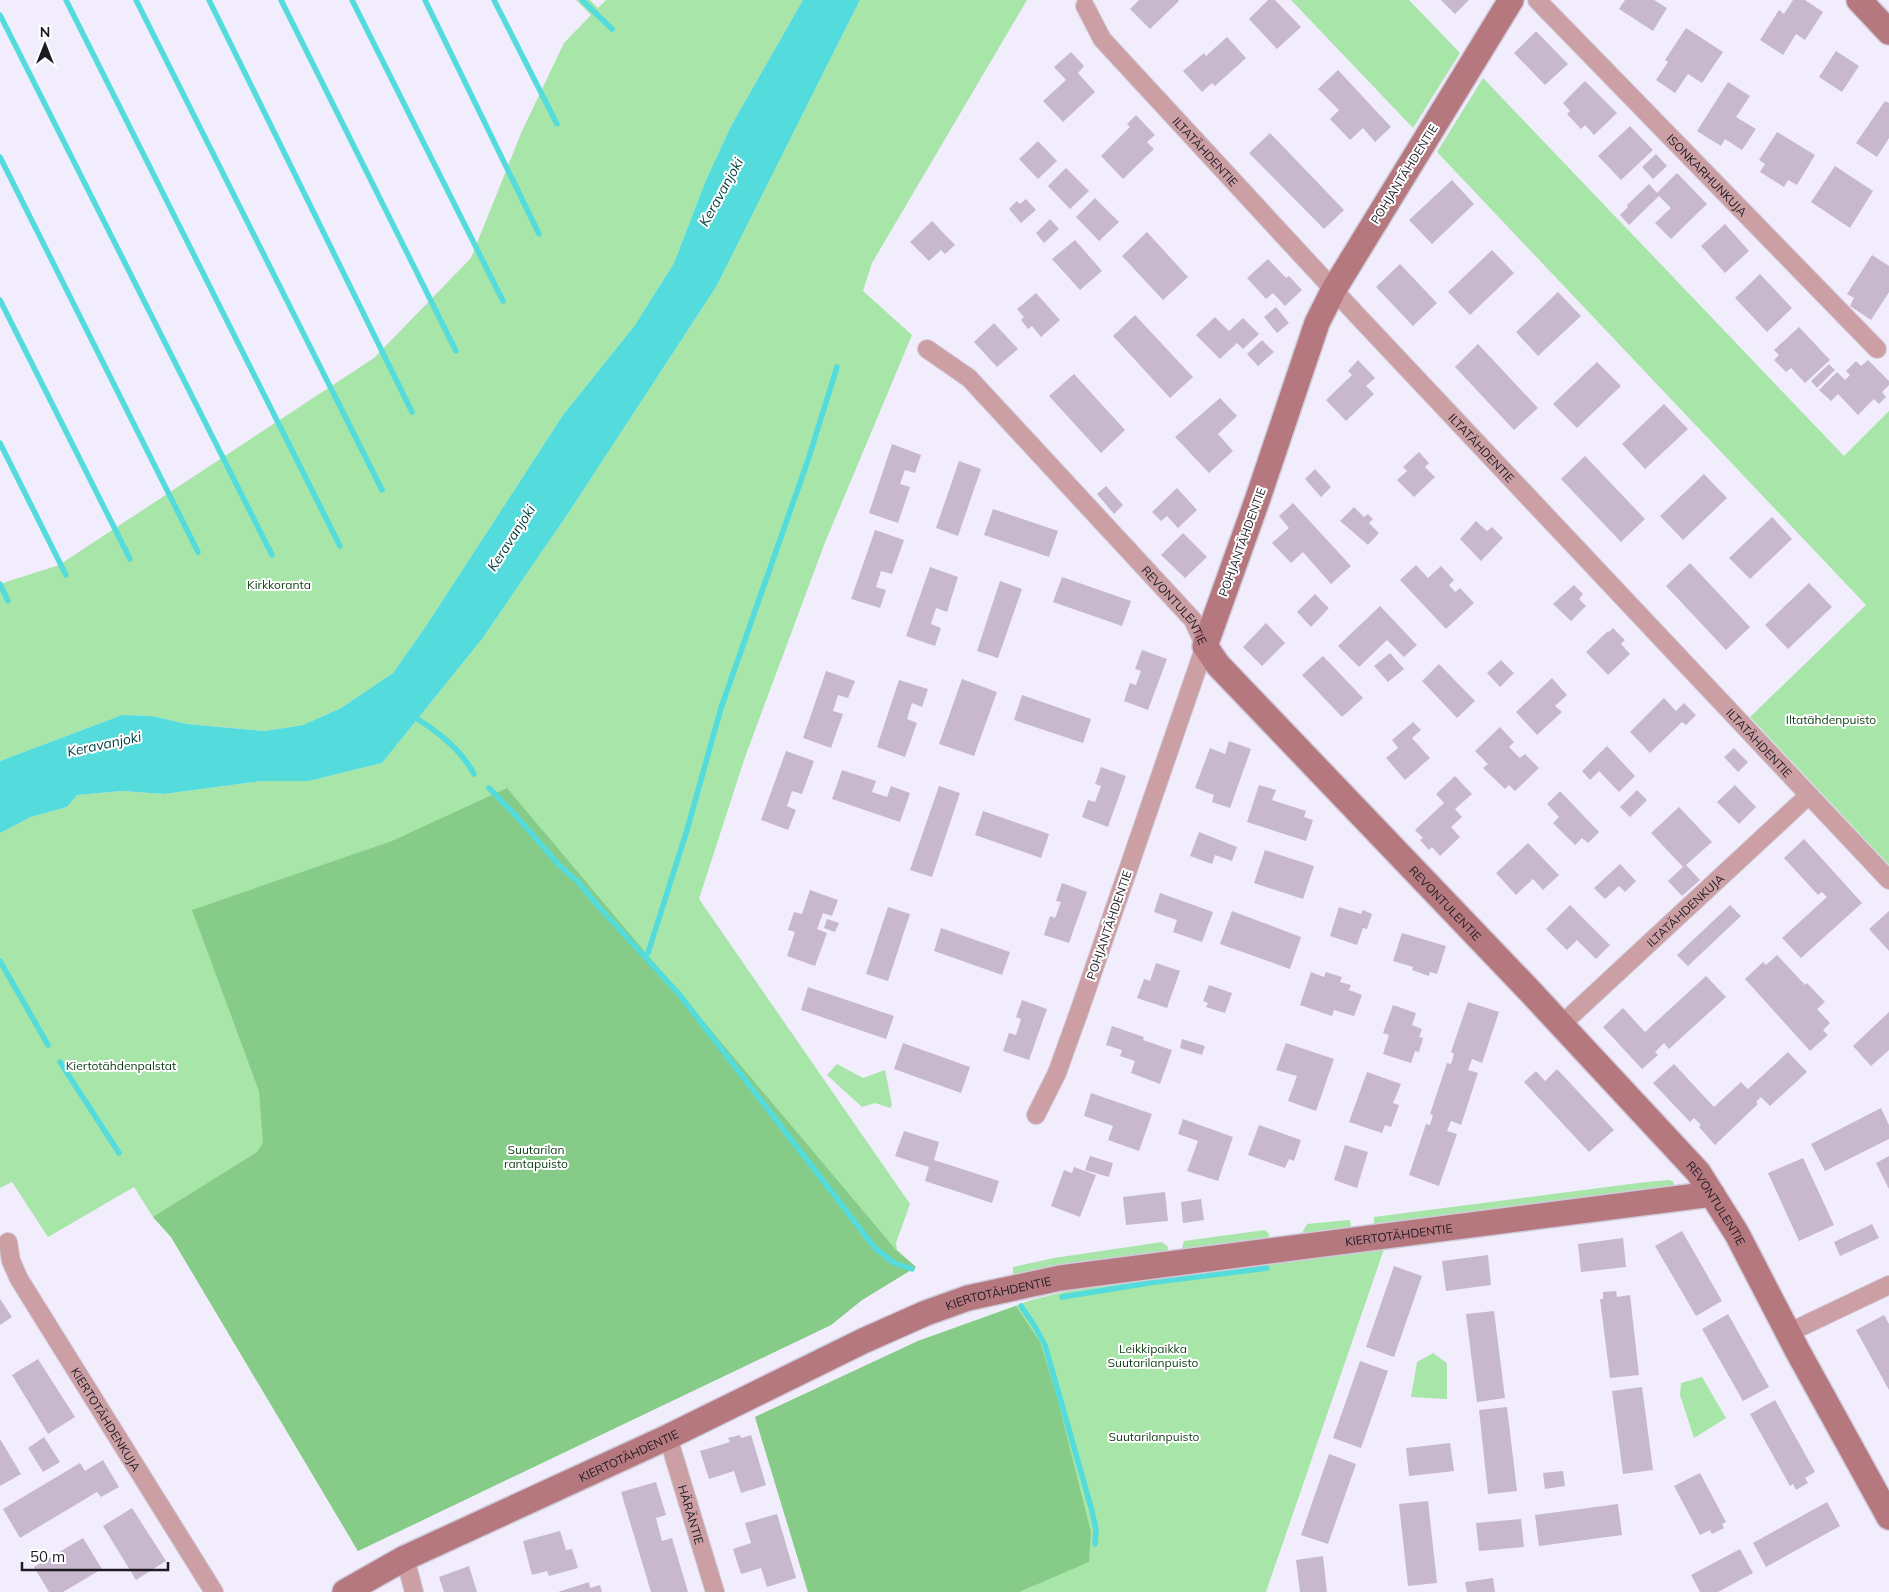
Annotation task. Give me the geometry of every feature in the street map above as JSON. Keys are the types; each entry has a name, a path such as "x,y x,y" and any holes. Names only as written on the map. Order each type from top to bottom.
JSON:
{"street":[{"name":"POHJANTÄHDENTIE","path":"1036,1115 1057,1073 1077,1018 1317,323 1334,288 1511,0"},
{"name":"ISONKARHUNKUJA","path":"1537,0 1876,348"},
{"path":"1859,0 1889,32"},
{"name":"ILTATÄHDENTIE","path":"1085,6 1102,39 1889,880"},
{"name":"REVONTULENTIE","path":"927,348 969,378 1193,620 1205,646 1218,664 1698,1172 1737,1234 1788,1333 1889,1517"},
{"name":"ILTATÄHDENKUJA","path":"1561,1025 1809,795"},
{"name":"KIERTOTÄHDENTIE","path":"345,1592 405,1558 668,1437 863,1341 926,1313 968,1298 1060,1278 1712,1194"},
{"name":"KIERTOTÄHDENKUJA","path":"8,1242 11,1261 19,1279 214,1592"},
{"path":"1788,1333 1889,1285"},
{"name":"HÄRÄNTIE","path":"668,1437 715,1592"},
{"path":"405,1558 414,1592"}],"green space":[{"name":"Kirkkoranta","path":"576,0 590,0 598,8 606,0 803,0 731,126 706,180 674,263 635,325 563,415 426,626 393,673 341,708 303,725 264,731 187,724 152,716 122,715 0,761 0,584 59,565 374,358 471,258 522,131 564,43 591,15"},
{"name":"Suutarilan rantapuisto","path":"860,0 1027,0 872,263 863,291 912,335 824,545 745,757 699,899 910,1204 896,1243 897,1250 916,1267 862,1300 831,1325 358,1551 171,1237 153,1217 134,1187 48,1237 12,1182 0,1188 0,833 31,817 67,807 77,795 122,791 164,794 262,781 309,781 382,763 482,639 569,512 716,287"},
{"path":"1291,0 1409,0 1460,53 1413,128"},
{"name":"Iltatähdenpuisto","path":"1483,78 1844,456 1889,411 1889,865 1750,717 1866,605 1437,152"},
{"path":"507,788 896,1250 916,1267 862,1300 831,1325 358,1551 171,1237 153,1217 257,1152 263,1143 259,1091 192,910 392,841"},
{"path":"837,1064 863,1078 885,1070 892,1105 890,1108 875,1103 862,1107 827,1075"},
{"path":"1668,1180 1673,1181 1674,1185 1671,1189 1374,1226 1374,1217"},
{"path":"1349,1220 1351,1223 1349,1231 1302,1237 1307,1224"},
{"path":"1265,1230 1269,1234 1267,1242 1186,1253 1182,1248 1184,1241"},
{"path":"1162,1242 1168,1247 1167,1255 1013,1276 1013,1267 1054,1258"},
{"name":"Suutarilanpuisto","path":"1384,1249 1266,1592 808,1592 755,1417 918,1341 1031,1300 1076,1289"},
{"path":"1016,1306 1040,1342 1056,1393 1091,1532 1089,1562 1019,1592 808,1592 755,1417 918,1341"},
{"path":"1433,1353 1447,1363 1447,1399 1411,1397 1417,1362"},
{"path":"1702,1377 1726,1418 1694,1438 1680,1395 1681,1383"}],"water":[{"name":"Keravanjoki","path":"803,0 860,0 716,287 569,512 482,639 382,763 309,781 262,781 164,794 122,791 77,795 67,807 31,817 0,833 0,761 122,715 152,716 187,724 264,731 303,725 341,708 393,673 426,626 563,415 635,325 674,263 706,180 731,126"}],"building":[{"path":"1139,0 1179,1 1150,29 1130,9"},
{"path":"1268,0 1275,0 1301,27 1277,49 1249,19"},
{"path":"1441,0 1469,0 1455,14"},
{"path":"1625,0 1654,0 1667,8 1653,31 1619,9"},
{"path":"1793,0 1805,0 1823,12 1805,40 1796,34 1783,55 1760,40 1779,10 1784,14"},
{"path":"1686,28 1723,52 1702,83 1688,74 1675,93 1656,80 1668,62 1665,60"},
{"path":"1536,31 1568,64 1545,85 1514,53"},
{"path":"1227,37 1246,58 1215,86 1212,83 1202,92 1183,71 1204,53 1206,56"},
{"path":"1836,51 1859,66 1842,92 1819,77"},
{"path":"1071,52 1084,66 1078,73 1095,92 1063,122 1043,101 1066,80 1054,67"},
{"path":"1338,70 1391,127 1375,142 1363,128 1350,140 1330,119 1339,110 1318,89"},
{"path":"1585,81 1617,113 1594,135 1585,125 1581,129 1567,114 1570,111 1563,103"},
{"path":"1728,82 1750,96 1736,117 1756,129 1742,150 1725,139 1721,146 1697,131"},
{"path":"1885,101 1889,103 1889,138 1877,157 1856,143"},
{"path":"1136,115 1155,135 1147,142 1154,149 1123,179 1101,156 1130,127 1127,124"},
{"path":"1630,126 1653,150 1621,180 1598,156"},
{"path":"1777,132 1815,155 1797,185 1788,180 1784,187 1760,172 1765,164 1759,160"},
{"path":"1270,133 1344,210 1324,229 1249,153"},
{"path":"1038,141 1057,161 1038,179 1019,159"},
{"path":"1656,154 1667,166 1653,179 1642,167"},
{"path":"1835,166 1873,191 1850,228 1811,202"},
{"path":"1066,168 1089,191 1070,209 1048,186"},
{"path":"1677,173 1707,204 1671,239 1655,223 1671,208 1659,196 1629,225 1620,215 1628,207 1627,205 1649,184 1657,193"},
{"path":"1452,180 1474,204 1432,244 1409,220"},
{"path":"1095,198 1119,222 1099,241 1076,217"},
{"path":"1026,199 1036,210 1021,223 1009,209 1017,201 1020,204"},
{"path":"1050,219 1059,229 1044,243 1036,233"},
{"path":"932,221 955,245 945,254 941,250 929,261 910,242"},
{"path":"1725,224 1749,251 1725,273 1701,246"},
{"path":"1147,232 1188,277 1163,300 1122,256"},
{"path":"1075,240 1102,271 1080,290 1052,259"},
{"path":"1492,250 1514,273 1470,315 1448,292"},
{"path":"1872,255 1889,266 1889,292 1871,320 1850,306 1854,298 1847,294"},
{"path":"1268,259 1286,278 1289,276 1302,290 1285,306 1273,293 1266,299 1247,278"},
{"path":"1400,264 1437,303 1413,326 1376,287"},
{"path":"1760,274 1792,308 1767,332 1735,298"},
{"path":"1558,292 1581,316 1538,356 1516,332"},
{"path":"1036,293 1060,320 1041,337 1032,326 1028,329 1021,320 1024,317 1017,309"},
{"path":"1276,307 1289,323 1277,333 1264,317"},
{"path":"1135,315 1193,377 1170,398 1113,336"},
{"path":"1215,317 1229,331 1243,318 1259,334 1243,349 1237,343 1220,359 1196,335"},
{"path":"994,323 1018,349 997,367 974,342"},
{"path":"1799,327 1830,360 1805,383 1791,368 1786,372 1774,360 1779,355 1774,350"},
{"path":"1262,340 1274,352 1258,366 1247,354"},
{"path":"1478,344 1538,408 1514,430 1455,367"},
{"path":"1358,360 1375,378 1366,386 1374,394 1346,421 1326,400 1352,375 1348,371"},
{"path":"1868,360 1889,381 1889,385 1882,392 1886,397 1879,404 1874,399 1858,415 1838,394 1831,401 1819,390 1837,372 1845,380 1850,375 1846,371 1856,361 1861,366"},
{"path":"1597,362 1621,386 1577,428 1553,404"},
{"path":"1829,364 1835,370 1817,388 1811,381"},
{"path":"1074,374 1125,430 1101,453 1049,396"},
{"path":"1220,398 1237,416 1218,434 1233,451 1209,473 1175,437"},
{"path":"1664,404 1688,429 1645,469 1622,444"},
{"path":"892,444 921,455 915,473 905,470 900,484 910,487 898,523 869,513"},
{"path":"1419,452 1429,463 1425,467 1435,477 1414,497 1397,480 1407,471 1403,467"},
{"path":"1585,456 1645,519 1621,542 1561,479"},
{"path":"959,461 981,469 958,536 936,528"},
{"path":"1315,469 1331,487 1321,497 1305,479"},
{"path":"1704,474 1727,498 1683,540 1660,516"},
{"path":"1106,486 1123,505 1114,514 1097,494"},
{"path":"1177,488 1197,510 1178,528 1167,516 1161,521 1152,512"},
{"path":"1293,503 1351,566 1331,584 1303,552 1291,563 1272,543 1289,528 1279,516"},
{"path":"1354,507 1364,517 1368,514 1373,519 1369,523 1379,533 1368,545 1340,521"},
{"path":"993,509 1058,531 1049,557 984,535"},
{"path":"1772,517 1792,539 1750,579 1729,558"},
{"path":"1476,521 1487,531 1492,527 1503,538 1481,561 1460,539"},
{"path":"875,530 904,540 892,574 881,571 876,587 886,590 880,608 851,599"},
{"path":"1183,533 1207,557 1185,578 1161,555"},
{"path":"1690,563 1750,627 1726,650 1666,586"},
{"path":"1416,565 1428,578 1441,566 1454,580 1449,585 1455,592 1460,588 1474,603 1446,629 1400,580"},
{"path":"930,567 958,577 947,612 936,608 931,624 941,628 935,646 906,636"},
{"path":"1062,577 1131,601 1122,626 1053,602"},
{"path":"1000,581 1022,589 998,658 977,651"},
{"path":"1809,583 1832,607 1788,649 1765,625"},
{"path":"1574,585 1583,594 1579,599 1586,606 1571,621 1553,604"},
{"path":"1315,594 1329,608 1311,627 1297,612"},
{"path":"1380,606 1417,645 1404,657 1387,640 1359,667 1338,646"},
{"path":"1266,623 1285,643 1262,666 1243,647"},
{"path":"1613,628 1625,640 1621,644 1630,654 1608,675 1586,652"},
{"path":"1142,650 1167,659 1148,710 1124,701 1130,683 1136,685 1141,671 1135,669"},
{"path":"1390,653 1404,669 1388,682 1374,666"},
{"path":"1323,656 1363,698 1342,717 1302,675"},
{"path":"1501,660 1514,673 1500,687 1487,673"},
{"path":"1439,664 1475,701 1457,718 1422,681"},
{"path":"826,671 855,681 848,698 838,695 833,711 843,714 831,748 803,738"},
{"path":"1552,678 1567,695 1555,706 1562,712 1537,735 1516,712"},
{"path":"962,679 997,692 974,756 939,744"},
{"path":"899,680 928,689 922,707 912,703 907,719 917,723 905,757 877,747"},
{"path":"1022,695 1091,719 1083,743 1014,720"},
{"path":"1664,698 1676,711 1684,703 1696,715 1686,725 1682,722 1650,753 1630,732"},
{"path":"1413,722 1421,730 1412,738 1430,758 1405,780 1386,758 1398,748 1392,740"},
{"path":"1500,727 1514,742 1509,747 1520,758 1525,754 1539,768 1515,791 1509,785 1505,789 1483,768 1488,764 1475,751"},
{"path":"1229,741 1251,749 1230,808 1212,802 1214,795 1195,788 1210,748 1225,754"},
{"path":"1607,746 1635,776 1619,792 1599,771 1590,780 1582,771"},
{"path":"1734,748 1748,762 1738,772 1724,757"},
{"path":"786,751 814,761 802,794 792,791 787,806 796,810 788,830 761,820"},
{"path":"1101,767 1126,776 1108,827 1082,817 1088,800 1095,802 1101,786 1095,784"},
{"path":"842,770 876,781 872,792 887,797 891,786 910,793 900,822 832,799"},
{"path":"1455,776 1472,794 1455,809 1462,817 1451,827 1460,837 1440,856 1432,847 1429,850 1420,840 1423,838 1415,830 1444,803 1436,794"},
{"path":"1259,785 1276,790 1272,800 1306,811 1304,817 1313,820 1306,841 1247,822"},
{"path":"1735,785 1756,807 1739,824 1717,802"},
{"path":"939,786 960,793 932,877 910,870"},
{"path":"1637,790 1647,800 1630,817 1620,807"},
{"path":"1560,791 1599,832 1588,843 1582,838 1575,845 1553,823 1559,817 1547,804"},
{"path":"1679,807 1712,842 1686,865 1700,880 1682,896 1668,881 1683,867 1651,833"},
{"path":"983,811 1049,834 1041,858 975,835"},
{"path":"1199,832 1237,847 1232,861 1215,855 1212,864 1190,856"},
{"path":"1804,839 1862,903 1801,958 1782,938 1827,897 1822,892 1818,895 1784,858"},
{"path":"1528,843 1559,875 1543,890 1533,879 1516,895 1496,873"},
{"path":"1265,850 1314,866 1303,899 1254,883"},
{"path":"1620,864 1636,881 1625,892 1619,886 1605,899 1594,888"},
{"path":"1062,883 1087,892 1069,943 1044,935 1050,916 1055,918 1061,902 1056,901"},
{"path":"810,890 838,900 832,916 823,913 817,929 827,933 815,966 787,956 795,932 788,930 794,912 802,914"},
{"path":"1160,893 1213,912 1202,942 1173,932 1177,920 1154,912"},
{"path":"1570,905 1610,945 1596,959 1577,940 1567,950 1546,929"},
{"path":"1730,905 1741,916 1688,966 1677,955"},
{"path":"888,907 910,914 888,981 866,974"},
{"path":"1339,907 1361,914 1363,910 1372,914 1367,929 1363,928 1357,945 1330,936"},
{"path":"1232,911 1301,937 1290,969 1220,944"},
{"path":"1889,911 1889,951 1869,929"},
{"path":"827,919 839,923 835,932 824,928"},
{"path":"941,928 1010,952 1002,975 934,951"},
{"path":"1402,933 1446,946 1437,974 1430,972 1429,976 1412,970 1413,967 1393,961"},
{"path":"1777,955 1805,985 1807,983 1825,1002 1817,1009 1830,1023 1823,1030 1828,1035 1810,1051 1745,979 1763,962 1766,965"},
{"path":"1156,963 1180,971 1167,1008 1137,998 1144,979 1150,981"},
{"path":"1311,972 1324,977 1326,972 1342,977 1340,982 1351,985 1349,990 1362,995 1354,1016 1334,1010 1332,1016 1300,1005"},
{"path":"1706,976 1726,997 1669,1049 1664,1043 1655,1052 1658,1055 1642,1069 1603,1027 1623,1008 1645,1032"},
{"path":"1209,985 1232,993 1225,1013 1206,1007 1208,1003 1203,1001"},
{"path":"808,987 894,1016 886,1039 801,1010"},
{"path":"1022,1000 1047,1009 1029,1060 1003,1051 1009,1033 1016,1035 1021,1019 1016,1017"},
{"path":"1468,1002 1499,1012 1482,1063 1472,1059 1468,1070 1478,1073 1461,1125 1451,1121 1447,1131 1457,1134 1439,1186 1409,1175 1426,1124 1430,1125 1433,1115 1430,1114 1447,1063 1451,1064 1454,1054 1451,1052"},
{"path":"1393,1005 1416,1013 1412,1025 1422,1029 1419,1037 1423,1038 1419,1052 1415,1051 1411,1063 1383,1054 1389,1035 1383,1033"},
{"path":"1889,1012 1889,1050 1871,1066 1853,1046"},
{"path":"1112,1026 1144,1037 1143,1040 1172,1050 1160,1084 1131,1073 1135,1061 1120,1056 1122,1050 1106,1045"},
{"path":"1182,1039 1205,1046 1202,1055 1180,1048"},
{"path":"903,1043 970,1067 961,1093 894,1069"},
{"path":"1286,1043 1334,1059 1316,1111 1288,1101 1297,1076 1276,1070"},
{"path":"1788,1052 1807,1072 1770,1106 1761,1097 1756,1102 1758,1104 1715,1145 1699,1127 1701,1125 1694,1118 1690,1122 1653,1083 1674,1064 1714,1107 1741,1082 1748,1089"},
{"path":"1557,1069 1614,1130 1589,1152 1524,1082 1536,1071 1545,1081"},
{"path":"1367,1072 1401,1084 1393,1103 1399,1105 1391,1127 1385,1125 1382,1133 1349,1122"},
{"path":"1091,1093 1152,1114 1139,1151 1108,1140 1113,1126 1084,1116"},
{"path":"1881,1108 1889,1125 1889,1139 1825,1171 1811,1144"},
{"path":"1183,1119 1233,1137 1218,1181 1187,1171 1198,1141 1178,1134"},
{"path":"1259,1125 1301,1140 1294,1161 1289,1159 1285,1168 1248,1155"},
{"path":"904,1131 939,1142 934,1160 999,1181 992,1203 925,1181 929,1167 895,1156"},
{"path":"1345,1145 1368,1152 1357,1188 1334,1180"},
{"path":"1090,1156 1113,1163 1109,1177 1085,1170"},
{"path":"1889,1156 1889,1189 1876,1163"},
{"path":"1803,1158 1834,1225 1799,1241 1768,1173"},
{"path":"1074,1167 1096,1175 1080,1217 1051,1206 1064,1170 1072,1173"},
{"path":"1165,1192 1168,1221 1126,1225 1123,1197"},
{"path":"1201,1199 1204,1220 1183,1223 1181,1202"},
{"path":"1872,1224 1879,1238 1840,1256 1834,1242"},
{"path":"1682,1231 1722,1301 1696,1316 1655,1246"},
{"path":"1623,1238 1626,1267 1581,1272 1578,1244"},
{"path":"1488,1255 1491,1285 1446,1291 1442,1261"},
{"path":"1394,1266 1422,1276 1394,1357 1366,1347"},
{"path":"1616,1291 1617,1297 1630,1295 1639,1375 1610,1378 1600,1299 1603,1299 1603,1292"},
{"path":"0,1299 12,1317 0,1325"},
{"path":"1494,1311 1505,1398 1477,1402 1466,1314"},
{"path":"1728,1314 1769,1387 1743,1401 1702,1329"},
{"path":"1884,1315 1889,1324 1889,1390 1856,1330"},
{"path":"38,1359 75,1417 48,1434 12,1375"},
{"path":"1360,1361 1388,1371 1361,1448 1333,1438"},
{"path":"1642,1387 1653,1470 1623,1474 1612,1391"},
{"path":"1775,1400 1815,1472 1805,1478 1808,1483 1796,1490 1793,1484 1790,1486 1750,1414"},
{"path":"1507,1407 1517,1491 1488,1494 1479,1410"},
{"path":"740,1435 741,1438 751,1435 766,1485 741,1493 734,1471 709,1479 700,1451 730,1442 728,1438"},
{"path":"44,1437 60,1462 43,1472 28,1448"},
{"path":"0,1439 21,1474 0,1486"},
{"path":"1450,1443 1454,1471 1409,1476 1406,1448"},
{"path":"1329,1454 1356,1464 1328,1544 1301,1535"},
{"path":"103,1460 119,1487 101,1497 97,1492 20,1538 3,1509 80,1463 85,1471"},
{"path":"1563,1471 1565,1486 1545,1489 1543,1473"},
{"path":"1700,1473 1726,1522 1722,1524 1724,1528 1712,1534 1710,1530 1700,1535 1674,1486"},
{"path":"656,1482 666,1515 656,1518 662,1541 672,1538 688,1592 651,1592 621,1492"},
{"path":"1428,1501 1437,1583 1408,1586 1399,1504"},
{"path":"1827,1502 1840,1526 1766,1567 1753,1543"},
{"path":"1618,1504 1622,1535 1539,1546 1535,1515"},
{"path":"132,1508 166,1561 136,1580 103,1526"},
{"path":"777,1514 796,1578 767,1587 761,1568 741,1574 733,1549 751,1543 745,1523"},
{"path":"1521,1519 1524,1547 1479,1551 1476,1523"},
{"path":"560,1531 566,1550 572,1549 578,1568 549,1576 547,1571 532,1575 523,1541"},
{"path":"83,1538 102,1569 63,1592 49,1592 34,1567"},
{"path":"1740,1549 1753,1573 1718,1592 1700,1592 1691,1575"},
{"path":"1323,1556 1327,1592 1300,1592 1296,1560"},
{"path":"469,1566 477,1592 444,1592 439,1577"},
{"path":"1493,1578 1495,1592 1467,1592 1465,1582"},
{"path":"589,1582 590,1588 600,1585 602,1592 558,1592"}],"waterway":[{"path":"66,0 340,546"},
{"path":"136,0 382,490"},
{"path":"209,0 412,412"},
{"path":"281,0 456,351"},
{"path":"352,0 503,301"},
{"path":"425,0 539,234"},
{"path":"494,0 557,124"},
{"path":"582,0 612,29"},
{"path":"0,15 272,555"},
{"path":"0,157 198,552"},
{"path":"0,300 130,559"},
{"path":"648,953 687,830 721,708 808,460 837,367"},
{"path":"0,443 66,575"},
{"path":"0,584 8,601"},
{"path":"411,715 447,740 462,756 474,774"},
{"path":"489,788 558,864 578,882 679,994 875,1248 894,1263 912,1269"},
{"path":"0,961 48,1045"},
{"path":"60,1062 119,1153"},
{"path":"1062,1297 1155,1282 1267,1268"},
{"path":"1021,1306 1045,1345 1092,1511 1096,1530 1095,1544"}],"park label":[{"name":"Kiertotähdenpalstat","path":"121,1065"},
{"name":"Leikkipaikka Suutarilanpuisto","path":"1153,1355"}]}
